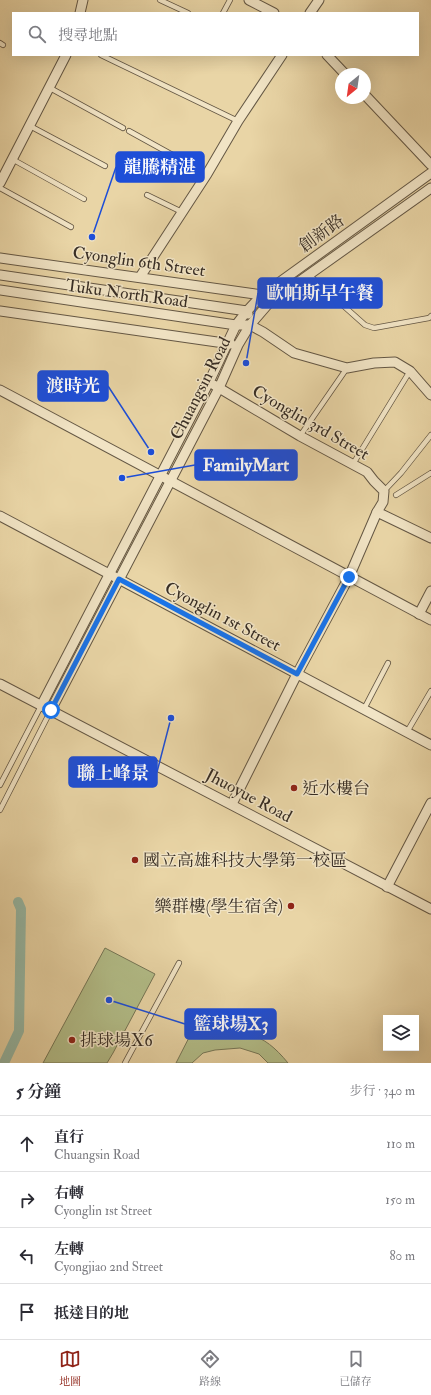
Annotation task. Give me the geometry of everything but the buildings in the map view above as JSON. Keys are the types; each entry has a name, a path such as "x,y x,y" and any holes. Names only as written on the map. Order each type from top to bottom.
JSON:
{"street":[{"path":"80,12 83,0"},
{"path":"249,0 272,12"},
{"path":"311,12 319,0"},
{"path":"0,183 66,56"},
{"path":"140,277 207,174 238,121 281,56"},
{"path":"328,56 339,68"},
{"path":"371,101 431,165"},
{"name":"創新路","path":"236,324 262,295 431,174"},
{"name":"Chuangsin Road","path":"51,710 219,388 238,345 250,325 269,303 431,188"},
{"name":"Cyonglin 6th Street","path":"0,258 262,295"},
{"name":"Tuku North Road","path":"0,275 247,311"},
{"name":"Tuku North Road","path":"0,290 250,325 294,353 347,368 374,363 395,362 410,371 431,394"},
{"path":"262,295 269,303"},
{"path":"0,311 238,345"},
{"path":"247,311 250,325"},
{"name":"Chuangsin Road","path":"42,706 209,382 236,324"},
{"name":"Cyonglin 3rd Street","path":"209,382 300,436 367,472 384,491"},
{"path":"0,390 431,620"},
{"path":"232,804 297,674 349,577 382,502 384,491"},
{"path":"377,512 431,538"},
{"name":"Cyonglin 1st Street","path":"0,516 431,744"},
{"path":"418,614 431,591"},
{"path":"0,684 42,706"},
{"name":"Jhuoyue Road","path":"42,706 232,804 431,910"},
{"path":"387,887 431,803"}],"lane":[{"path":"160,0 186,12"},
{"path":"224,12 230,0"},
{"path":"103,56 238,121"},
{"path":"50,88 123,128"},
{"path":"30,126 105,166"},
{"path":"129,131 207,174"},
{"path":"12,159 84,199"},
{"path":"0,188 71,227"},
{"path":"147,195 182,212"},
{"path":"308,275 365,325 374,328 429,318 431,316"},
{"path":"300,436 347,368"},
{"path":"353,464 410,371"},
{"path":"384,491 401,473 431,435"},
{"path":"396,496 431,473"},
{"path":"364,709 388,663"},
{"path":"407,732 431,691"},
{"path":"0,785 42,706"},
{"path":"0,810 51,710"},
{"path":"125,1063 179,963"}],"green space":[{"path":"105,948 155,974 113,1053 107,1063 43,1063"},
{"path":"198,1020 210,1027 205,1037 230,1033 251,1035 269,1044 279,1052 288,1063 268,1063 259,1054 240,1048 215,1050 203,1053 192,1063 176,1063"}],"waterway":[{"path":"4,1063 19,1031 21,909 18,902"}],"place":[{"name":"龍騰精湛","path":"92,237"},
{"name":"歐帕斯早午餐","path":"246,363"},
{"name":"渡時光","path":"151,452"},
{"name":"FamilyMart","path":"122,478"},
{"name":"聯上峰景","path":"171,718"},
{"name":"近水樓台","path":"294,788"},
{"name":"國立高雄科技大學第一校區","path":"135,860"},
{"name":"樂群樓(學生宿舍)","path":"291,906"},
{"name":"籃球場X3","path":"109,1000"},
{"name":"排球場X6","path":"72,1040"}],"route":[{"path":"51,710 119,579 297,674 349,577"}]}
